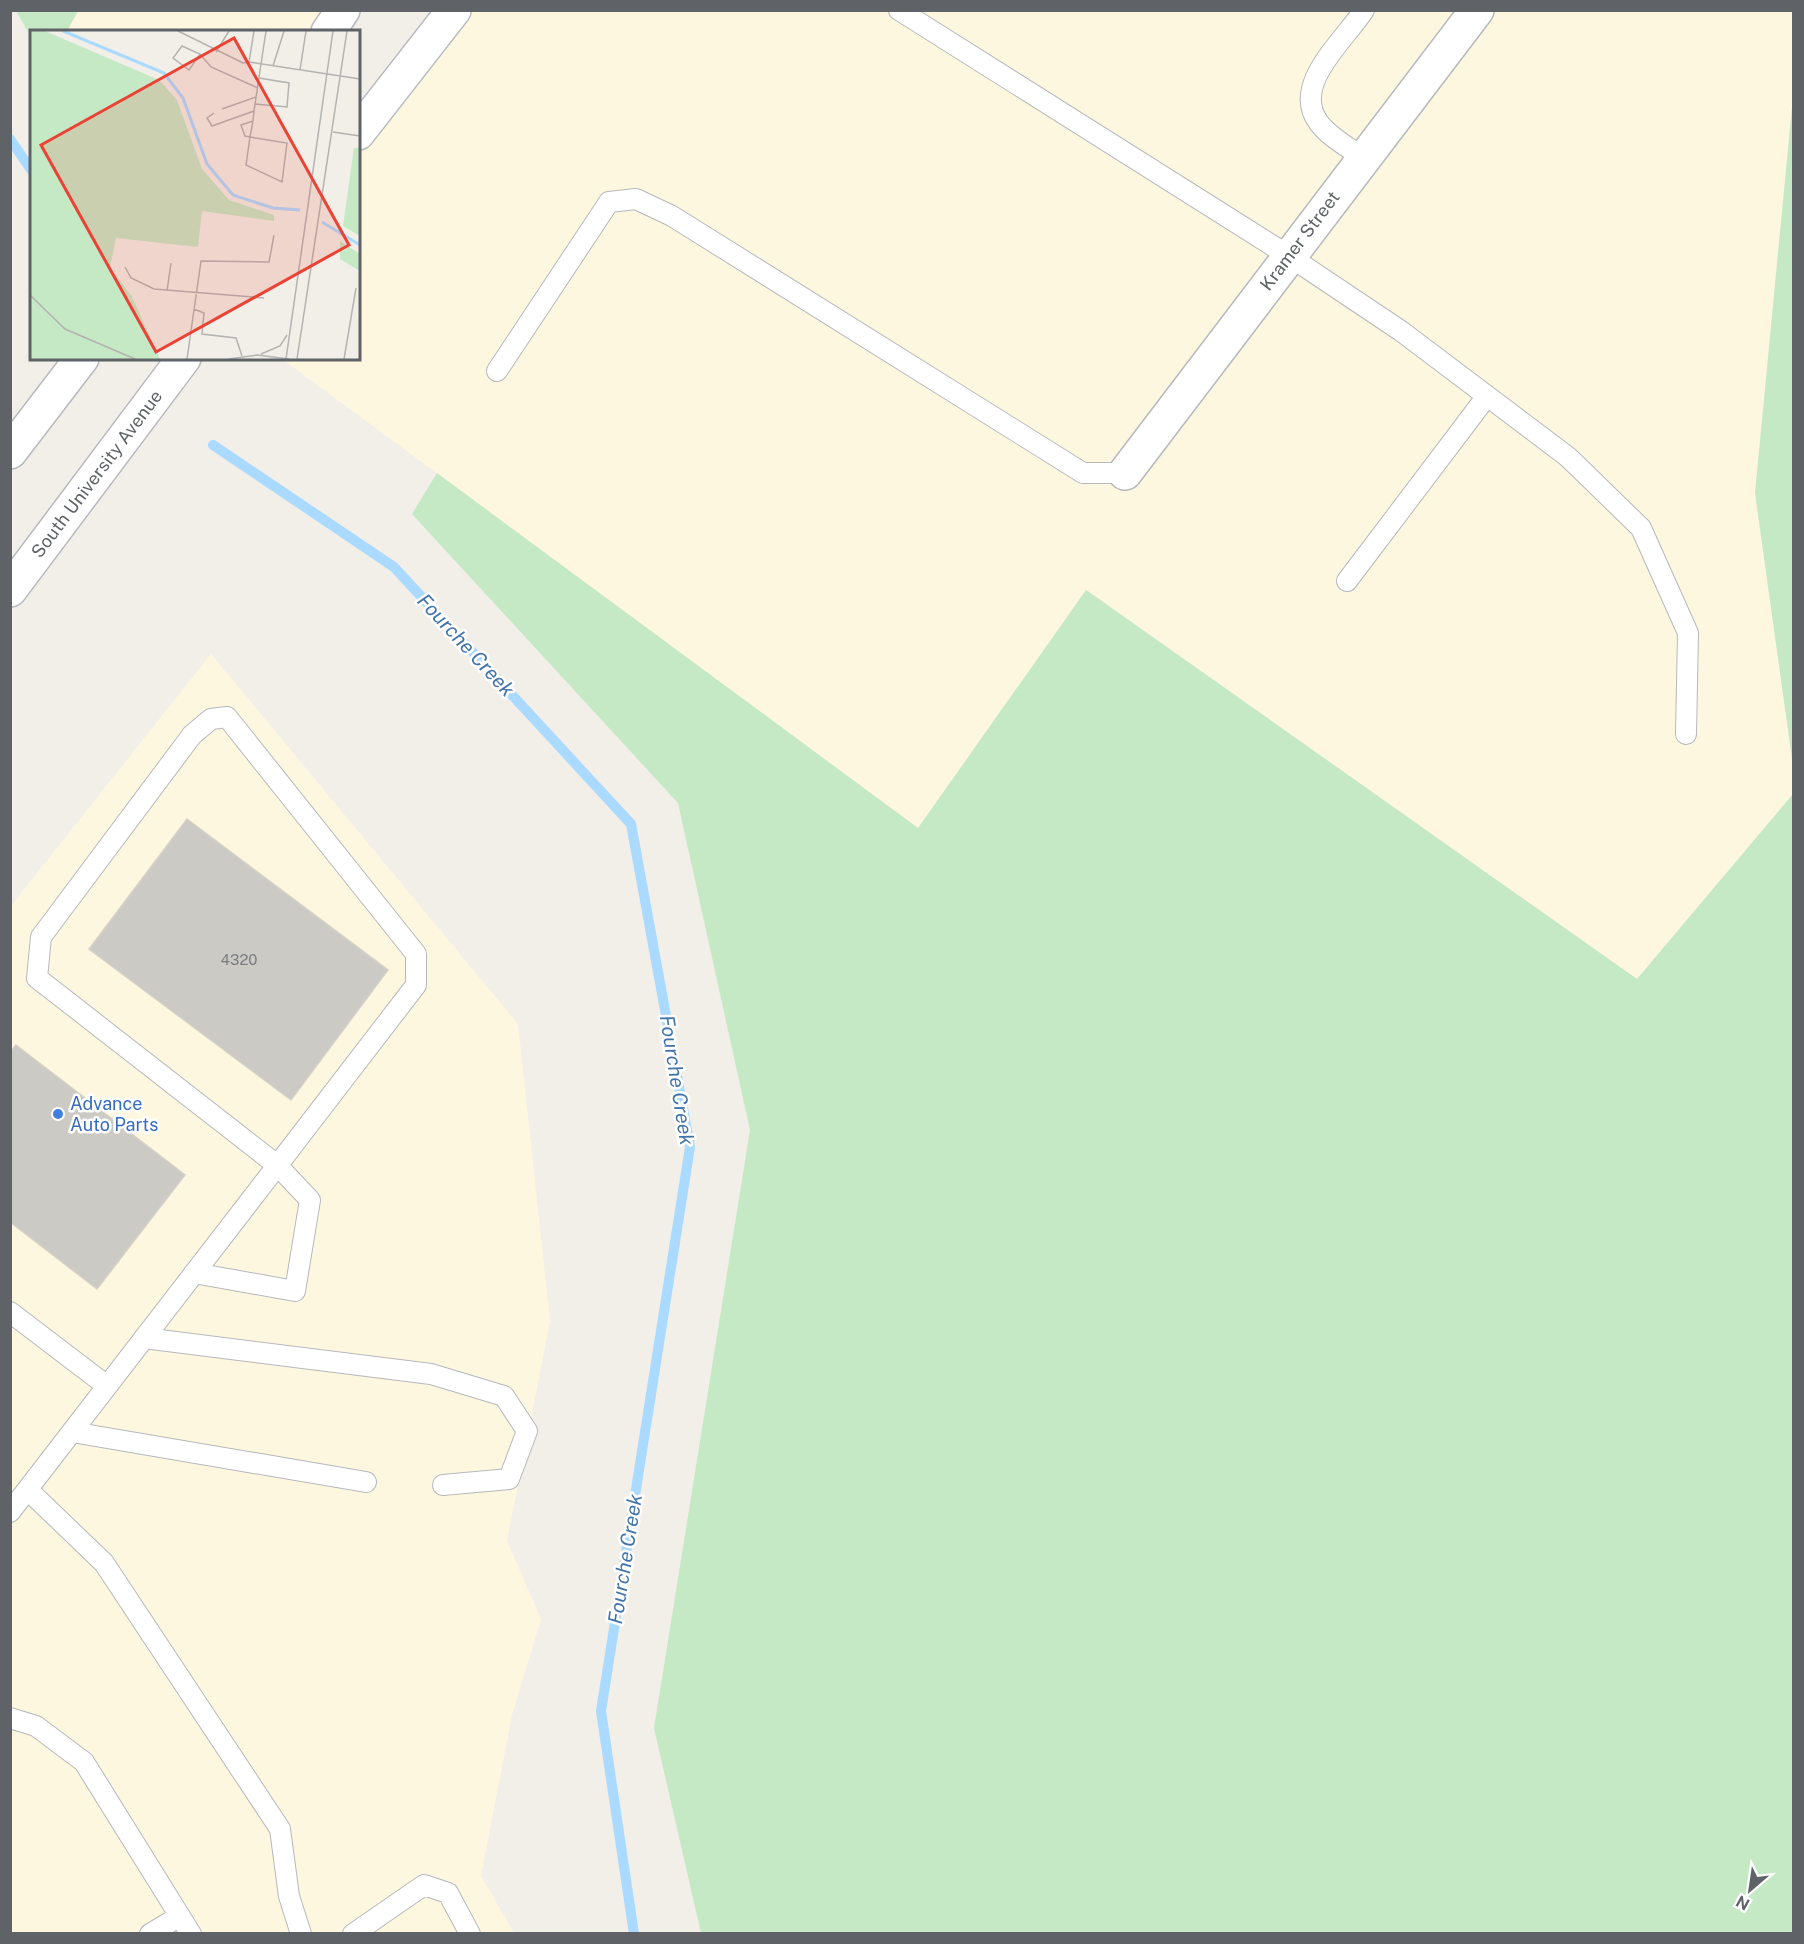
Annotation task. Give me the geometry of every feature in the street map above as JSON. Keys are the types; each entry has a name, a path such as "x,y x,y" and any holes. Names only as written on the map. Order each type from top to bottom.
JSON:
{"main road":[{"path":"329,30 344,10"},
{"path":"360,130 454,10"},
{"name":"Kramer Street","path":"1125,473 1477,10"},
{"path":"10,452 80,360"},
{"name":"South University Avenue","path":"10,590 182,360"}],"lane":[{"path":"899,10 1289,256 1401,331 1568,457 1641,528 1688,633 1686,734"},
{"path":"1363,158 1319,123 1311,105 1311,90 1318,73 1364,10"},
{"path":"497,371 609,202 636,199 672,216 1083,473 1125,473"},
{"path":"1347,581 1488,396"},
{"path":"10,1512 194,1273 277,1166 416,985 416,954 227,717 211,719 192,735 41,937 37,978 277,1166 310,1200 295,1291 194,1273"},
{"path":"10,1312 107,1386"},
{"path":"144,1338 431,1374 504,1396 527,1431 509,1479 444,1485"},
{"path":"72,1432 366,1482"},
{"path":"27,1490 104,1563 280,1829 289,1896 301,1934"},
{"path":"10,1718 36,1726 84,1762 191,1934"},
{"path":"353,1934 424,1885 447,1893 470,1934"},
{"path":"150,1934 180,1916"}],"shaded area":[{"path":"78,11 343,11 329,30 68,30"},
{"path":"454,11 1793,11 1793,97 1755,493 1793,766 1793,794 1637,979 1087,590 918,828 283,360 360,360 360,132"},
{"path":"211,654 518,1024 550,1321 507,1541 541,1619 512,1715 481,1876 514,1933 11,1933 10,907"}],"green space":[{"path":"16,11 78,11 68,30 30,30 30,35"},
{"path":"1793,97 1793,766 1755,493"},
{"path":"437,473 918,828 1086,590 1637,979 1793,794 1793,1933 701,1933 654,1728 750,1130 678,803 412,514"}],"building":[{"path":"187,819 388,970 291,1100 89,949"},
{"name":"Advance Auto Parts","path":"16,1045 185,1175 97,1289 10,1222 10,1052"}],"waterway":[{"path":"10,139 30,168"},
{"name":"Fourche Creek","path":"213,445 394,567 631,824 690,1147 601,1711 634,1934"}],"place":[{"name":"Advance Auto Parts","path":"58,1114"}]}
